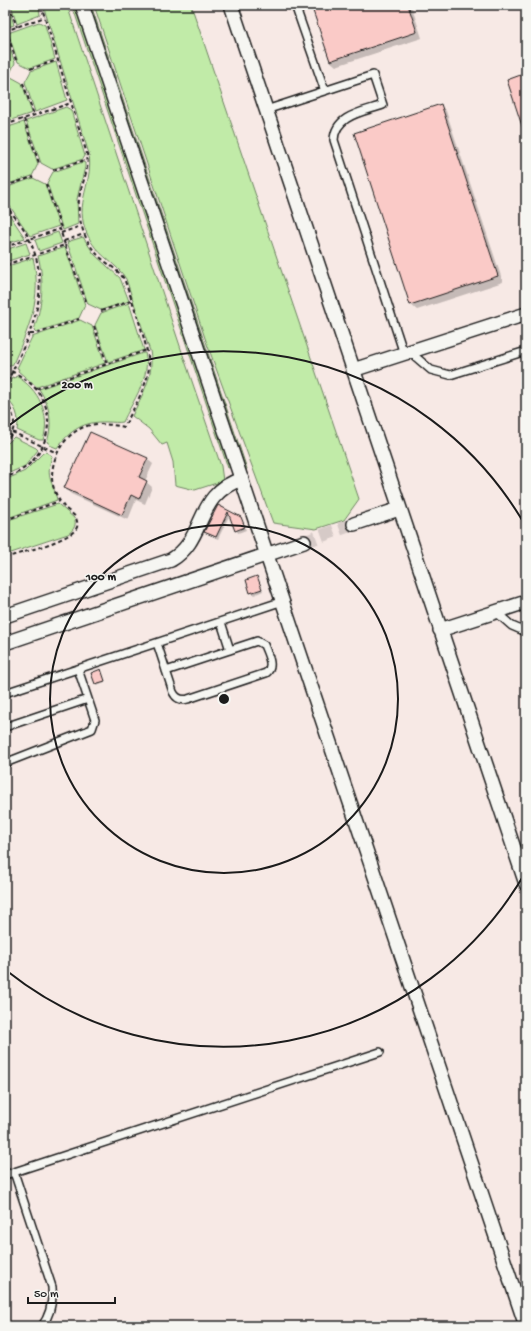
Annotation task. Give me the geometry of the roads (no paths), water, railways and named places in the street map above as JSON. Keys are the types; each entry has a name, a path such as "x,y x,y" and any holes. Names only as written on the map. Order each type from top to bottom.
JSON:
{"street":[{"path":"82,5 526,1326"},
{"path":"230,5 526,884"},
{"path":"353,370 526,314"},
{"path":"5,616 171,560 182,553 191,542 200,519 215,496 226,486 242,479"},
{"path":"354,524 399,509"},
{"path":"5,643 304,542"},
{"path":"440,630 526,602"}],"lane":[{"path":"295,5 325,91"},
{"path":"266,110 373,75 383,105 343,120 336,129 334,140 407,353 431,370 450,375 526,351"},
{"path":"5,693 283,601"},
{"path":"496,611 512,626 526,632"},
{"path":"221,622 230,650"},
{"path":"157,643 166,671 174,695 179,699 185,700 266,673 270,669 270,663 264,646 261,642 255,641 166,671"},
{"path":"5,762 90,731 94,726 95,720 78,669"},
{"path":"5,727 88,699"},
{"path":"5,1175 380,1052"},
{"path":"14,1172 52,1287 52,1304 50,1313 42,1326"}],"tunnel":[{"path":"304,542 354,524"}]}
